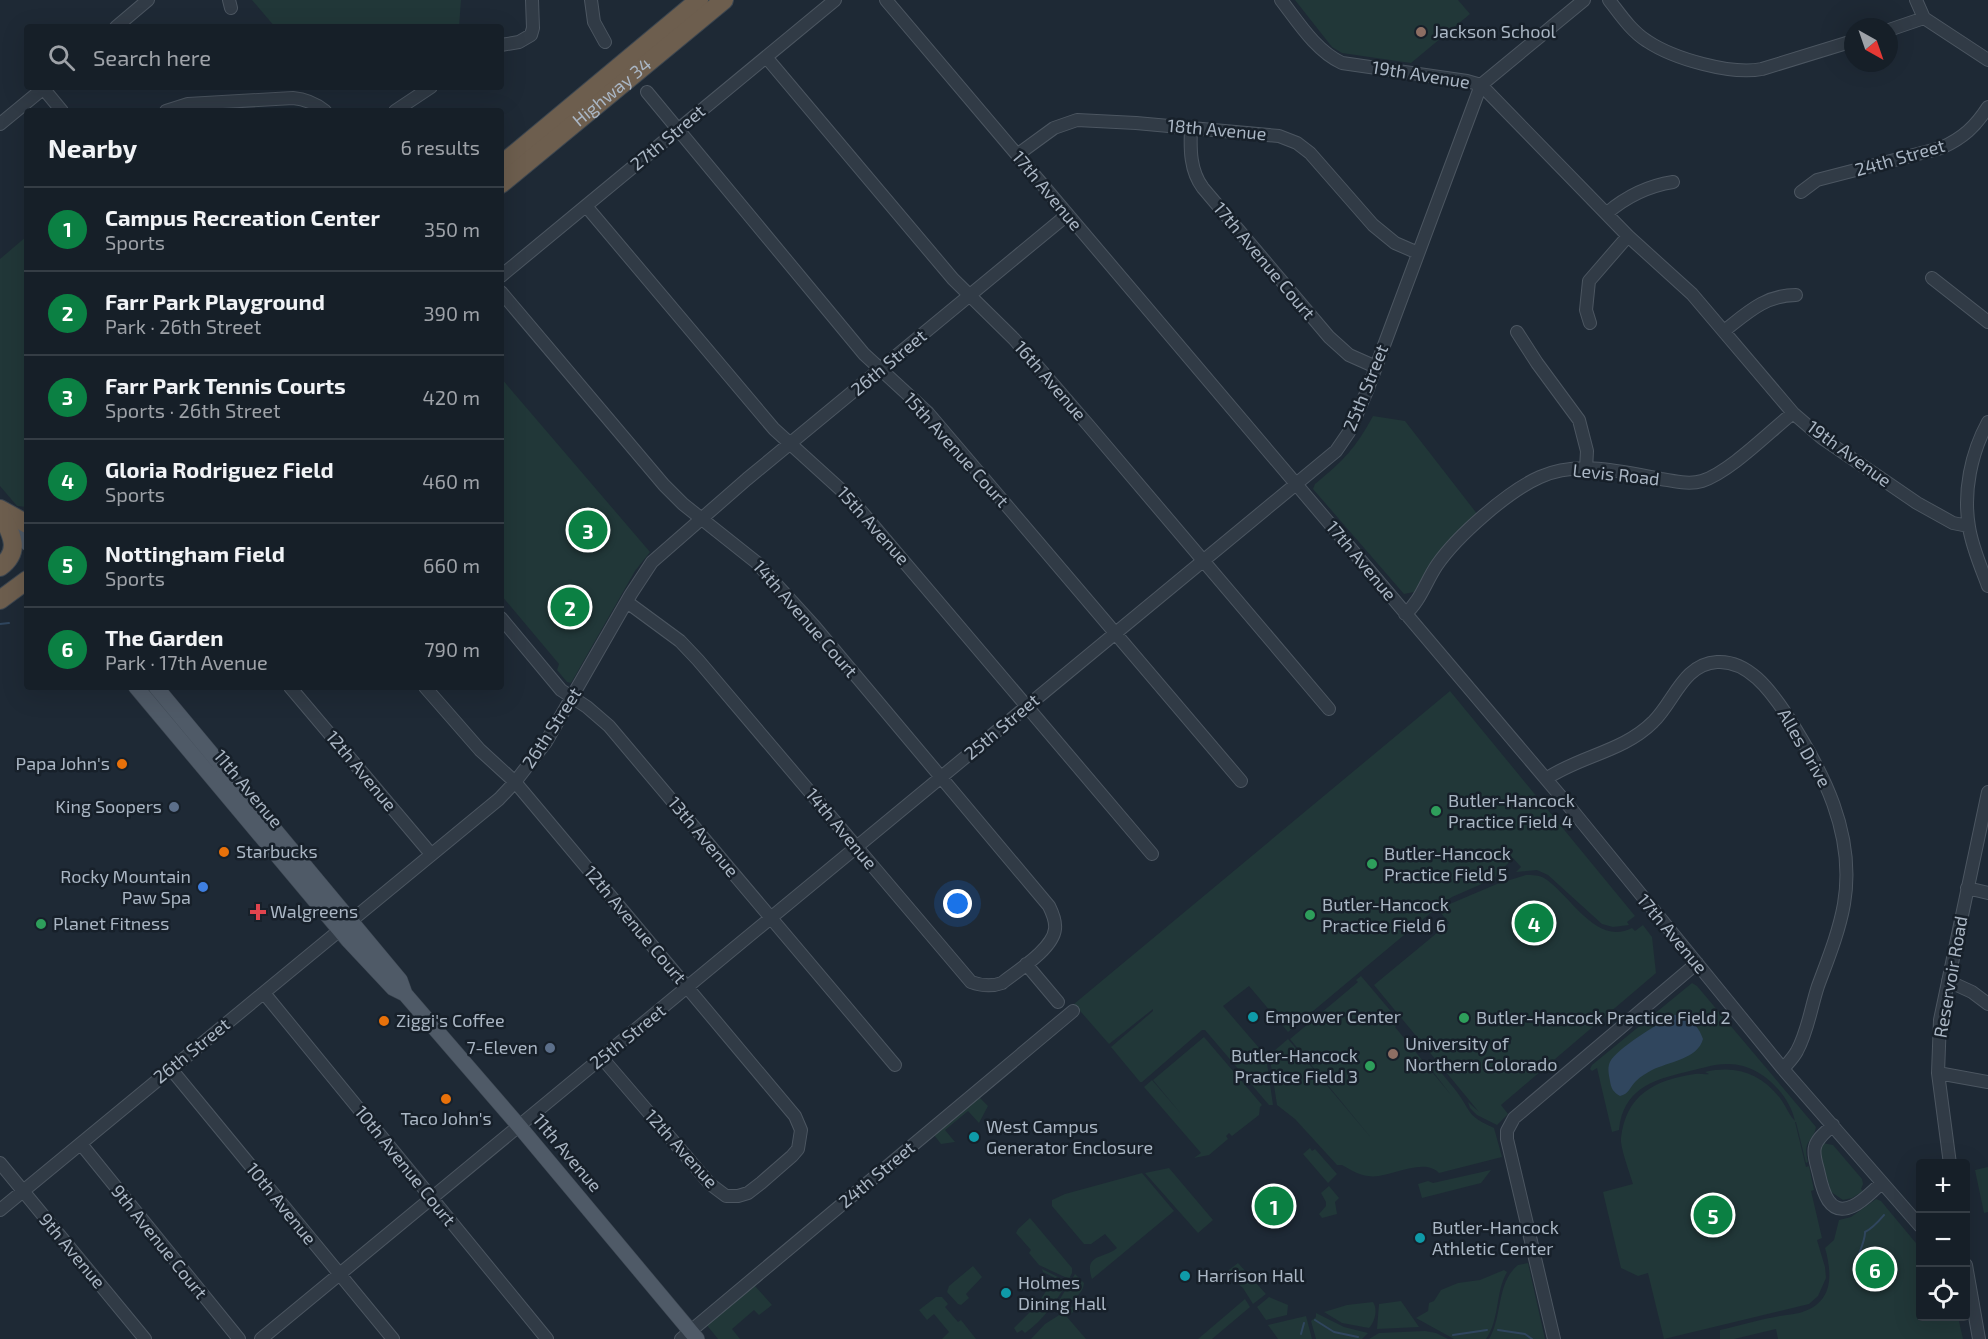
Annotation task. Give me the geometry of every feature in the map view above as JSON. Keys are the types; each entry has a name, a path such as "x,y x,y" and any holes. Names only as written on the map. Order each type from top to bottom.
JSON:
{"highway":[{"name":"Highway 34","path":"504,162 699,0"},
{"name":"Highway 34","path":"504,182 724,0"},
{"path":"0,510 24,522"},
{"path":"0,510 13,547 7,562 0,567"},
{"path":"0,577 24,558"},
{"path":"0,601 24,582"},
{"path":"0,601 24,591"}],"main road":[{"path":"0,510 24,539"},
{"name":"11th Avenue","path":"139,690 346,926"},
{"name":"11th Avenue","path":"158,690 393,988 405,994 519,1126 689,1337"}],"street":[{"path":"120,24 148,0"},
{"path":"504,44 519,42 531,35 532,0"},
{"path":"591,0 594,22 605,42"},
{"name":"27th Street","path":"504,274 835,0"},
{"name":"19th Avenue","path":"1281,0 1321,48 1333,59 1342,63 1481,85 1628,236 1692,294 1793,413 1822,438 1917,503 1953,523 1968,526"},
{"name":"25th Street","path":"261,1339 1117,634 1298,484 1342,444 1356,418 1376,367 1481,85 1584,0"},
{"path":"1609,0 1630,26 1646,41 1674,55 1724,69 1747,72 1762,69 1844,44"},
{"path":"1916,0 1924,18 1988,60"},
{"name":"17th Avenue","path":"891,2 1067,215 1298,484 1546,780 1784,1069 1916,1222"},
{"path":"1898,27 1924,18"},
{"name":"16th Avenue","path":"766,57 969,296 1021,348 1329,709"},
{"path":"0,124 42,90"},
{"path":"46,90 60,108"},
{"path":"400,108 426,90"},
{"name":"15th Avenue Court","path":"647,92 880,370 928,413 1241,780"},
{"path":"175,108 188,104 213,107 301,99 321,108"},
{"name":"24th Street","path":"1802,192 1817,180 1941,148 1957,141 1970,132 1988,107"},
{"name":"18th Avenue","path":"1017,155 1054,128 1077,120 1269,134 1297,143 1314,157 1373,225 1390,239 1418,253"},
{"name":"17th Avenue Court","path":"1191,129 1191,158 1203,188 1329,337 1349,355 1376,367"},
{"path":"1607,213 1621,201 1644,189 1673,182"},
{"name":"15th Avenue","path":"586,206 774,429 850,498 1152,854"},
{"name":"26th Street","path":"0,1210 499,799 546,742 652,562 701,518 1067,215"},
{"path":"1590,323 1586,310 1589,281 1628,236"},
{"path":"1932,278 1988,321"},
{"path":"1724,331 1775,296 1796,295"},
{"name":"14th Avenue Court","path":"504,296 664,485 683,504 756,562 815,627 1049,906 1054,916 1055,930 1049,944 1026,964"},
{"path":"1517,332 1579,420 1587,451 1586,469"},
{"name":"Levis Road","path":"1405,614 1413,608 1445,554 1480,519 1534,480 1564,469 1586,469 1616,471 1681,482 1702,481 1726,468 1793,413"},
{"path":"1988,422 1976,449 1968,488 1968,526 1988,586"},
{"name":"14th Avenue","path":"627,602 680,641 698,660 971,982 984,986 995,986 1026,964"},
{"name":"13th Avenue","path":"504,622 561,690 587,707 609,726 895,1065"},
{"name":"Alles Drive","path":"1546,780 1559,771 1626,742 1655,721 1684,680 1694,670 1707,664 1718,662 1733,664 1746,670 1764,684 1778,701 1821,774 1833,803 1842,830 1846,887 1833,944 1807,1024 1797,1051 1784,1069"},
{"name":"12th Avenue","path":"293,690 431,854"},
{"name":"12th Avenue Court","path":"428,690 480,750 515,782 795,1116 800,1124 801,1135 798,1149 774,1173"},
{"name":"Reservoir Road","path":"1949,1159 1938,1073 1941,1020 1988,792"},
{"path":"1967,888 1988,893"},
{"path":"1554,1339 1507,1131 1514,1118 1697,963"},
{"path":"1026,964 1058,1002"},
{"path":"1948,981 1972,992 1988,1004"},
{"name":"10th Avenue Court","path":"264,993 547,1339"},
{"name":"24th Street","path":"689,1337 1073,1011"},
{"name":"12th Avenue","path":"602,1058 718,1192 726,1196 744,1195 774,1173"},
{"name":"10th Avenue","path":"171,1069 393,1339"},
{"path":"1938,1073 1988,1082"},
{"path":"1833,1125 1818,1140 1814,1154 1827,1201 1838,1208 1852,1206 1882,1183"},
{"name":"9th Avenue Court","path":"81,1144 239,1339"},
{"name":"9th Avenue","path":"0,1163 145,1339"},
{"path":"1905,1210 1916,1215"},
{"path":"1905,1210 1916,1230"},
{"path":"1965,1267 1979,1339"},
{"path":"1970,1310 1975,1320"}],"green space":[{"path":"252,0 461,0 459,24 272,24"},
{"path":"1295,0 1458,0 1470,14 1411,63 1342,53 1332,47"},
{"path":"24,239 24,507 17,506 0,486 0,259"},
{"path":"504,382 650,552 635,571 571,683 567,682 557,670 559,664 504,599"},
{"path":"1373,416 1405,421 1478,515 1427,570 1414,592 1404,594 1313,489 1315,484 1348,453"},
{"path":"1450,691 1635,916 1627,922 1629,925 1613,927 1602,924 1548,875 1537,870 1516,872 1521,867 1513,858 1493,879 1452,897 1440,905 1288,1032 1249,986 1223,1006 1266,1056 1273,1105 1269,1105 1205,1030 1202,1030 1140,1082 1111,1047 1153,1009 1109,1044 1074,1004"},
{"path":"1526,875 1544,878 1595,925 1619,932 1632,928 1635,931 1643,925 1652,937 1656,973 1501,1105 1508,1114 1497,1125 1477,1115 1470,1108 1468,1102 1479,1112 1374,985 1449,923 1440,912 1445,906 1497,884"},
{"path":"1361,976 1400,1022 1395,1027 1451,1095 1431,1069 1435,1065 1471,1113 1494,1128 1502,1157 1439,1173 1432,1168 1424,1167 1385,1175 1365,1175 1337,1165 1295,1119 1277,1105 1270,1059 1274,1051 1288,1039 1372,1139 1290,1039 1358,982 1356,980"},
{"path":"1692,983 1697,986 1816,1127 1807,1145 1808,1162 1806,1163 1795,1122 1806,1167 1809,1166 1814,1190 1811,1191 1822,1238 1817,1240 1826,1278 1818,1296 1809,1304 1664,1339 1648,1273 1638,1276 1621,1268 1603,1192 1633,1184 1621,1142 1624,1123 1629,1111 1645,1092 1667,1080 1695,1074 1709,1074 1705,1072 1716,1070 1727,1070 1747,1073 1764,1082 1780,1098 1795,1121 1792,1110 1779,1090 1761,1074 1739,1065 1722,1064 1673,1075 1650,1083 1633,1096 1626,1105 1619,1130 1612,1132 1597,1068 1592,1071 1590,1069 1592,1065"},
{"path":"1204,1037 1262,1105 1259,1115 1232,1136 1229,1133 1226,1136 1228,1139 1209,1155 1194,1158 1201,1153 1144,1087 1152,1080 1182,1115 1153,1080"},
{"path":"979,1097 988,1106 979,1123 968,1111 945,1130 955,1142 941,1144 934,1135"},
{"path":"1822,1143 1833,1145 1862,1179 1861,1189 1863,1191 1852,1198 1843,1200 1831,1192 1819,1150"},
{"path":"1310,1148 1312,1151 1315,1149 1337,1174 1328,1183 1303,1154"},
{"path":"1988,1167 1988,1212 1984,1213 1975,1170"},
{"path":"1169,1168 1213,1220 1198,1233 1145,1173"},
{"path":"1491,1170 1481,1183 1422,1198 1418,1184 1428,1181 1433,1183"},
{"path":"1142,1173 1174,1211 1092,1279 1090,1265 1093,1261 1117,1248 1105,1234 1091,1244 1084,1244 1052,1206 1052,1200 1065,1194"},
{"path":"1329,1186 1339,1198 1335,1202 1337,1214 1322,1218 1319,1214 1326,1206 1326,1202 1321,1193"},
{"path":"1876,1199 1881,1201 1916,1243 1916,1321 1959,1321 1963,1339 1778,1339 1776,1329 1734,1339 1720,1339 1720,1330 1799,1313 1819,1303 1828,1288 1829,1269 1825,1248 1834,1240 1839,1220 1851,1217"},
{"path":"1030,1218 1072,1268 1069,1279 1039,1265 1029,1253 1031,1250 1016,1233"},
{"path":"1238,1263 1266,1294 1253,1304 1243,1288 1225,1273"},
{"path":"1528,1263 1545,1339 1489,1339 1506,1281 1518,1265"},
{"path":"973,1266 982,1277 966,1294 969,1298 961,1305 958,1304 947,1292 949,1286"},
{"path":"1042,1269 1067,1283 1054,1304 1038,1322 1025,1333 1022,1330 1017,1333 1014,1328 1036,1306 1055,1278 1043,1272"},
{"path":"1504,1270 1507,1272 1503,1280 1494,1323 1486,1339 1454,1339 1416,1318 1428,1311 1429,1303 1434,1301 1441,1290 1458,1283 1480,1280"},
{"path":"1075,1274 1084,1283 1081,1292 1073,1300 1055,1310 1054,1309"},
{"path":"760,1280 755,1286 772,1305 759,1315 754,1310 732,1329 740,1339 718,1339 705,1323"},
{"path":"936,1297 942,1297 948,1304 945,1307 958,1322 961,1320 976,1339 942,1339 949,1332 934,1314 927,1320 919,1310"},
{"path":"1269,1297 1288,1305 1287,1315 1266,1320 1257,1307"},
{"path":"1245,1299 1250,1307 1212,1339 1198,1339"},
{"path":"1401,1301 1419,1327 1377,1329 1379,1304"},
{"path":"1373,1302 1375,1315 1369,1328 1342,1323 1324,1312 1347,1305"},
{"path":"1075,1305 1078,1308 1067,1317 1086,1339 1031,1339 1045,1324"},
{"path":"1316,1313 1344,1327 1368,1333 1362,1339 1316,1339 1311,1321 1316,1317"},
{"path":"1306,1316 1312,1339 1278,1339 1268,1325"},
{"path":"1425,1331 1448,1339 1369,1339 1379,1333"}],"water":[{"path":"1675,1015 1689,1019 1696,1026 1703,1039 1700,1046 1682,1059 1646,1073 1625,1094 1620,1096 1613,1090 1610,1083 1608,1069 1614,1056 1650,1029"}],"waterway":[{"path":"0,624 9,623"},
{"path":"1868,1289 1855,1277 1855,1268 1865,1232 1884,1215"},
{"path":"1315,1320 1334,1332 1358,1337"},
{"path":"1301,1334 1304,1323"},
{"path":"1453,1335 1487,1330"},
{"path":"1498,1330 1525,1334 1532,1339"}],"place":[{"name":"Jackson School","path":"1421,32"},
{"name":"Farr Park Tennis Courts","path":"588,530"},
{"name":"Farr Park Playground","path":"570,607"},
{"name":"Papa John's","path":"122,764"},
{"name":"King Soopers","path":"174,807"},
{"name":"Butler-Hancock Practice Field 4","path":"1436,811"},
{"name":"Starbucks","path":"224,852"},
{"name":"Butler-Hancock Practice Field 5","path":"1372,864"},
{"name":"Rocky Mountain Paw Spa","path":"203,887"},
{"name":"Walgreens","path":"258,912"},
{"name":"Butler-Hancock Practice Field 6","path":"1310,915"},
{"name":"Gloria Rodriguez Field","path":"1534,923"},
{"name":"Planet Fitness","path":"41,924"},
{"name":"Empower Center","path":"1253,1017"},
{"name":"Butler-Hancock Practice Field 2","path":"1464,1018"},
{"name":"Ziggi's Coffee","path":"384,1021"},
{"name":"7-Eleven","path":"550,1048"},
{"name":"University of Northern Colorado","path":"1393,1054"},
{"name":"Butler-Hancock Practice Field 3","path":"1370,1066"},
{"name":"Taco John's","path":"446,1099"},
{"name":"West Campus Generator Enclosure","path":"974,1137"},
{"name":"Campus Recreation Center","path":"1274,1206"},
{"name":"Nottingham Field","path":"1713,1215"},
{"name":"Butler-Hancock Athletic Center","path":"1420,1238"},
{"name":"The Garden","path":"1875,1269"},
{"name":"Harrison Hall","path":"1185,1276"},
{"name":"Holmes Dining Hall","path":"1006,1293"}]}
